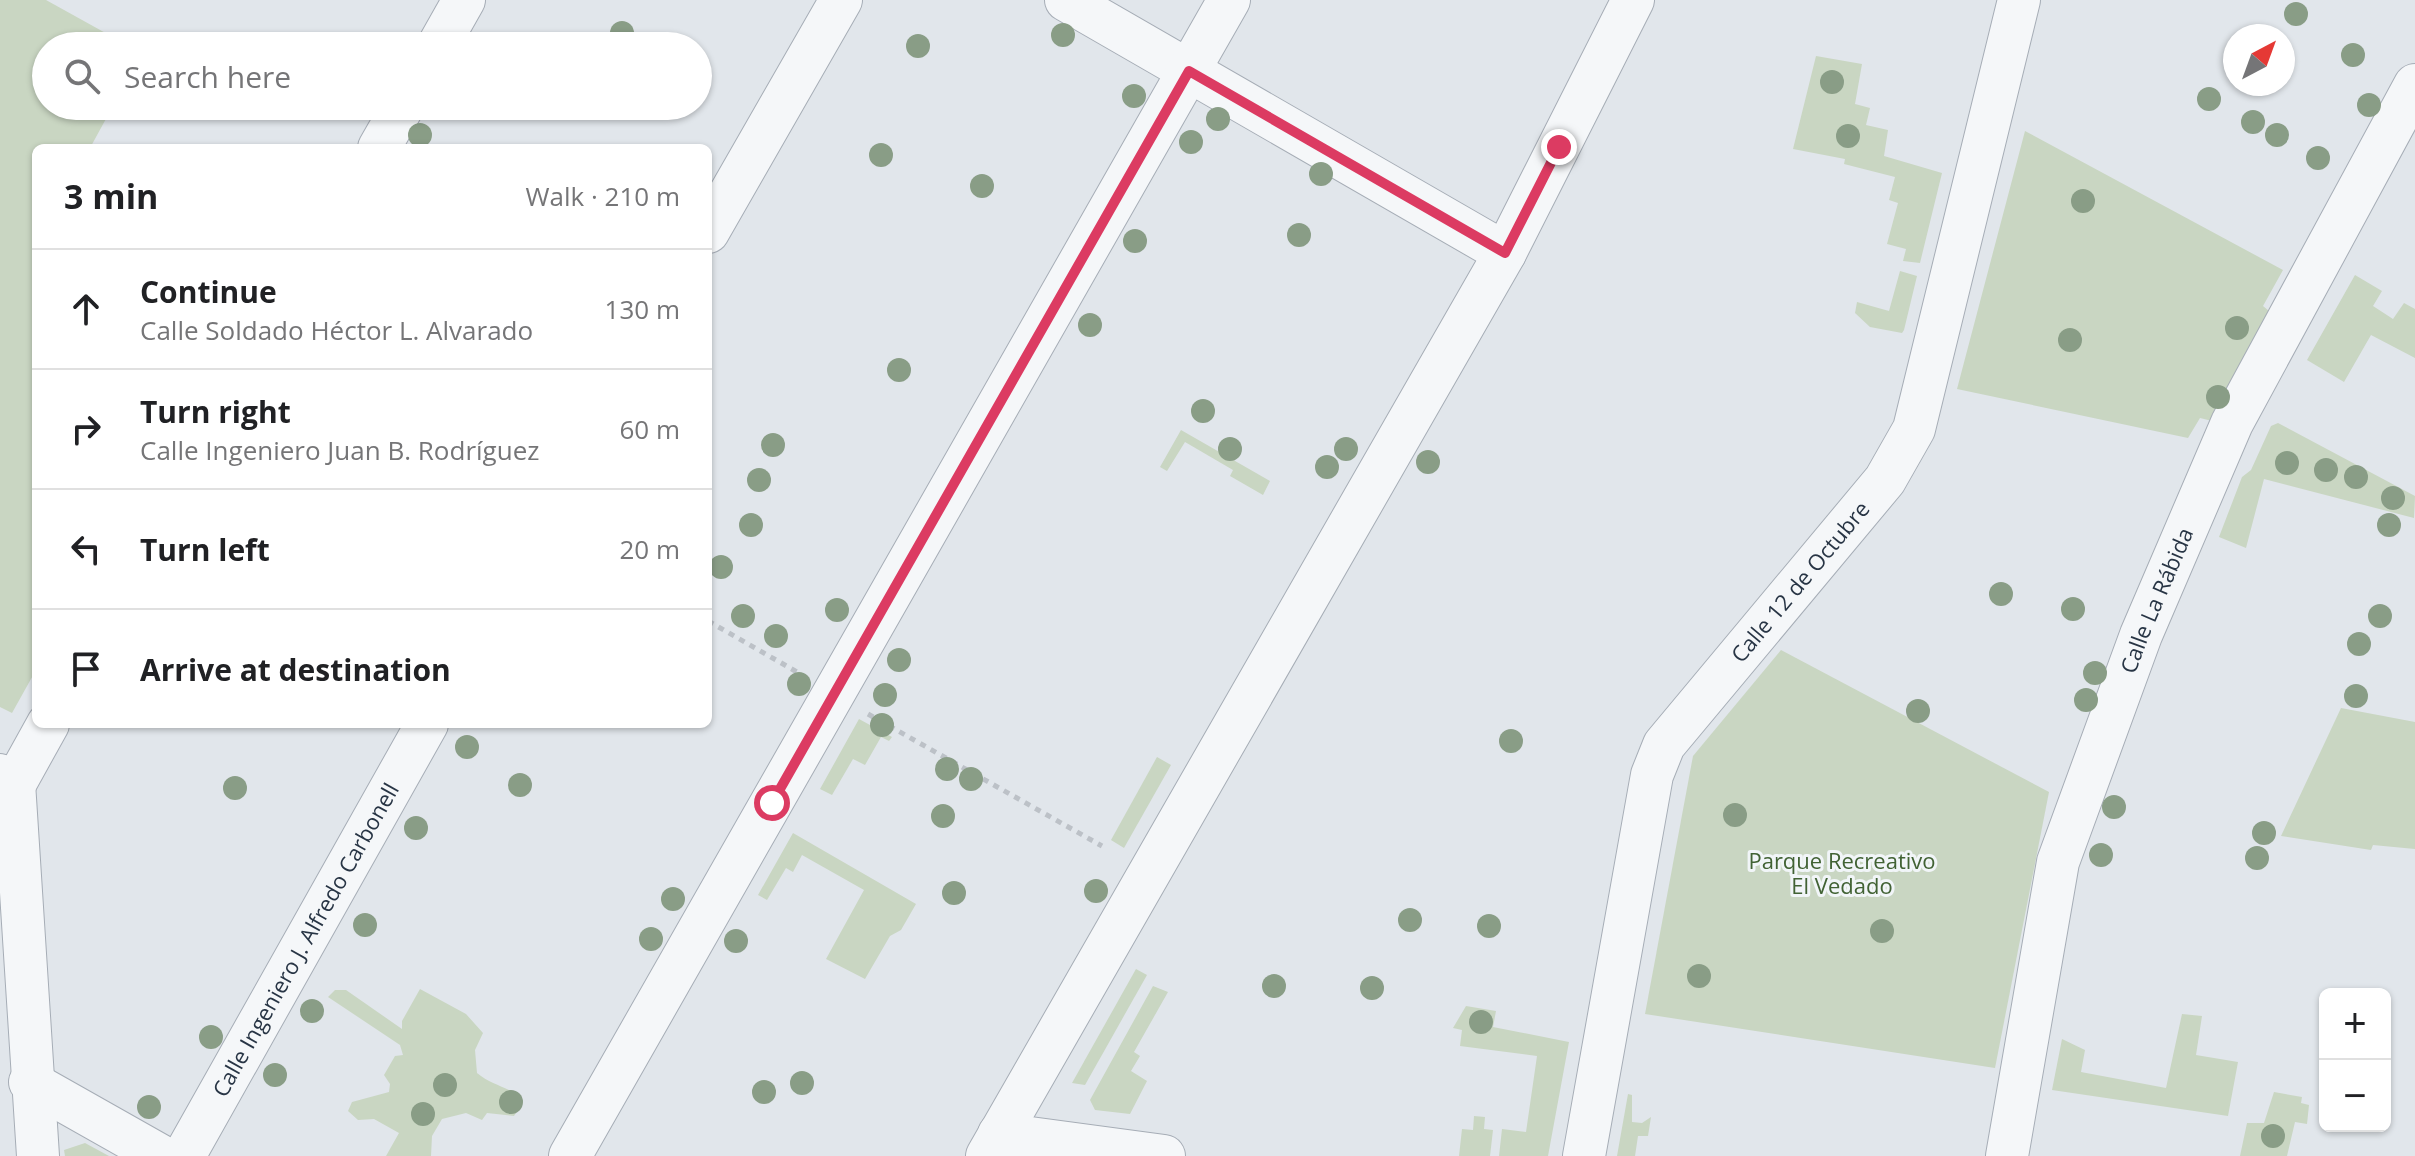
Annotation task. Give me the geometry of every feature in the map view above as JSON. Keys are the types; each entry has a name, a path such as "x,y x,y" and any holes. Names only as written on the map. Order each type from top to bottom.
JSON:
{"street":[{"path":"446,32 464,0"},
{"path":"712,225 841,0"},
{"path":"1066,0 1505,253"},
{"path":"570,1156 1229,0"},
{"path":"1164,1156 993,1145 1505,253 1633,0"},
{"name":"Calle 12 de Octubre","path":"1584,1156 1652,775 1664,745 1885,480 1914,429 2019,0"},
{"name":"Calle La Rábida","path":"2007,1156 2058,862 2141,635 2232,423 2415,85"},
{"path":"381,144 395,120"},
{"path":"38,1156 5,789 45,728"},
{"name":"Calle Ingeniero J. Alfredo Carbonell","path":"184,1156 425,728"},
{"path":"30,1082 161,1156"}],"path":[{"path":"712,623 1102,846"}],"green space":[{"path":"0,0 46,0 104,32 32,32 32,120 105,120 92,144 32,144 32,677 12,713 0,707"},
{"path":"1816,56 1862,64 1855,104 1870,108 1866,125 1888,130 1884,156 1942,173 1920,263 1903,261 1906,249 1887,244 1898,203 1889,200 1895,177 1844,164 1845,159 1793,149"},
{"path":"2025,131 2283,270 2263,306 2269,311 2212,421 2200,418 2188,438 1957,389"},
{"path":"1900,271 1917,276 1904,330 1902,333 1870,327 1855,313 1857,302 1889,311"},
{"path":"2355,275 2382,291 2373,306 2393,319 2404,303 2415,309 2415,358 2371,335 2344,382 2307,360"},
{"path":"2278,423 2415,496 2414,518 2264,479 2246,548 2219,537 2242,477 2251,470 2271,426"},
{"path":"1181,430 1270,481 1263,495 1230,476 1233,470 1185,442 1167,471 1160,467"},
{"name":"Parque Recreativo El Vedado","path":"1781,650 2049,792 1995,1068 1645,1014 1693,756"},
{"path":"2341,708 2415,722 2415,849 2373,845 2371,850 2281,836"},
{"path":"859,719 892,737 889,741 881,737 865,765 853,759 832,795 820,789"},
{"path":"1157,757 1171,765 1124,848 1111,840"},
{"path":"793,833 916,904 901,930 890,936 865,979 826,959 864,890 802,855 793,872 786,868 767,900 758,895"},
{"path":"1136,969 1147,975 1085,1085 1072,1083"},
{"path":"1153,986 1168,992 1134,1052 1140,1056 1131,1071 1147,1081 1130,1114 1095,1110 1090,1100"},
{"path":"420,989 466,1014 483,1033 475,1050 477,1073 518,1095 520,1106 514,1116 487,1113 482,1120 466,1113 442,1119 432,1136 431,1156 386,1156 399,1133 374,1119 358,1120 348,1111 352,1102 389,1092 390,1084 384,1075 395,1056 403,1055 400,1045 328,997 335,990 346,990 402,1029 402,1021"},
{"path":"1466,1006 1496,1011 1493,1027 1569,1042 1548,1156 1499,1156 1502,1129 1526,1132 1537,1056 1460,1046 1462,1030 1453,1028"},
{"path":"2182,1014 2202,1016 2196,1055 2238,1062 2228,1116 2052,1090 2062,1039 2085,1050 2081,1072 2166,1088"},
{"path":"2274,1092 2302,1097 2301,1103 2309,1105 2307,1124 2295,1122 2287,1156 2240,1156 2247,1123 2264,1123"},
{"path":"1628,1094 1632,1095 1632,1122 1642,1123 1651,1117 1648,1136 1638,1136 1635,1156 1617,1156"},
{"path":"1474,1116 1485,1117 1484,1129 1493,1130 1490,1156 1459,1156 1462,1129 1473,1130"},
{"path":"85,1143 109,1156 65,1156 64,1150"}],"route":[{"path":"772,803 1189,71 1505,253 1559,147"}]}
